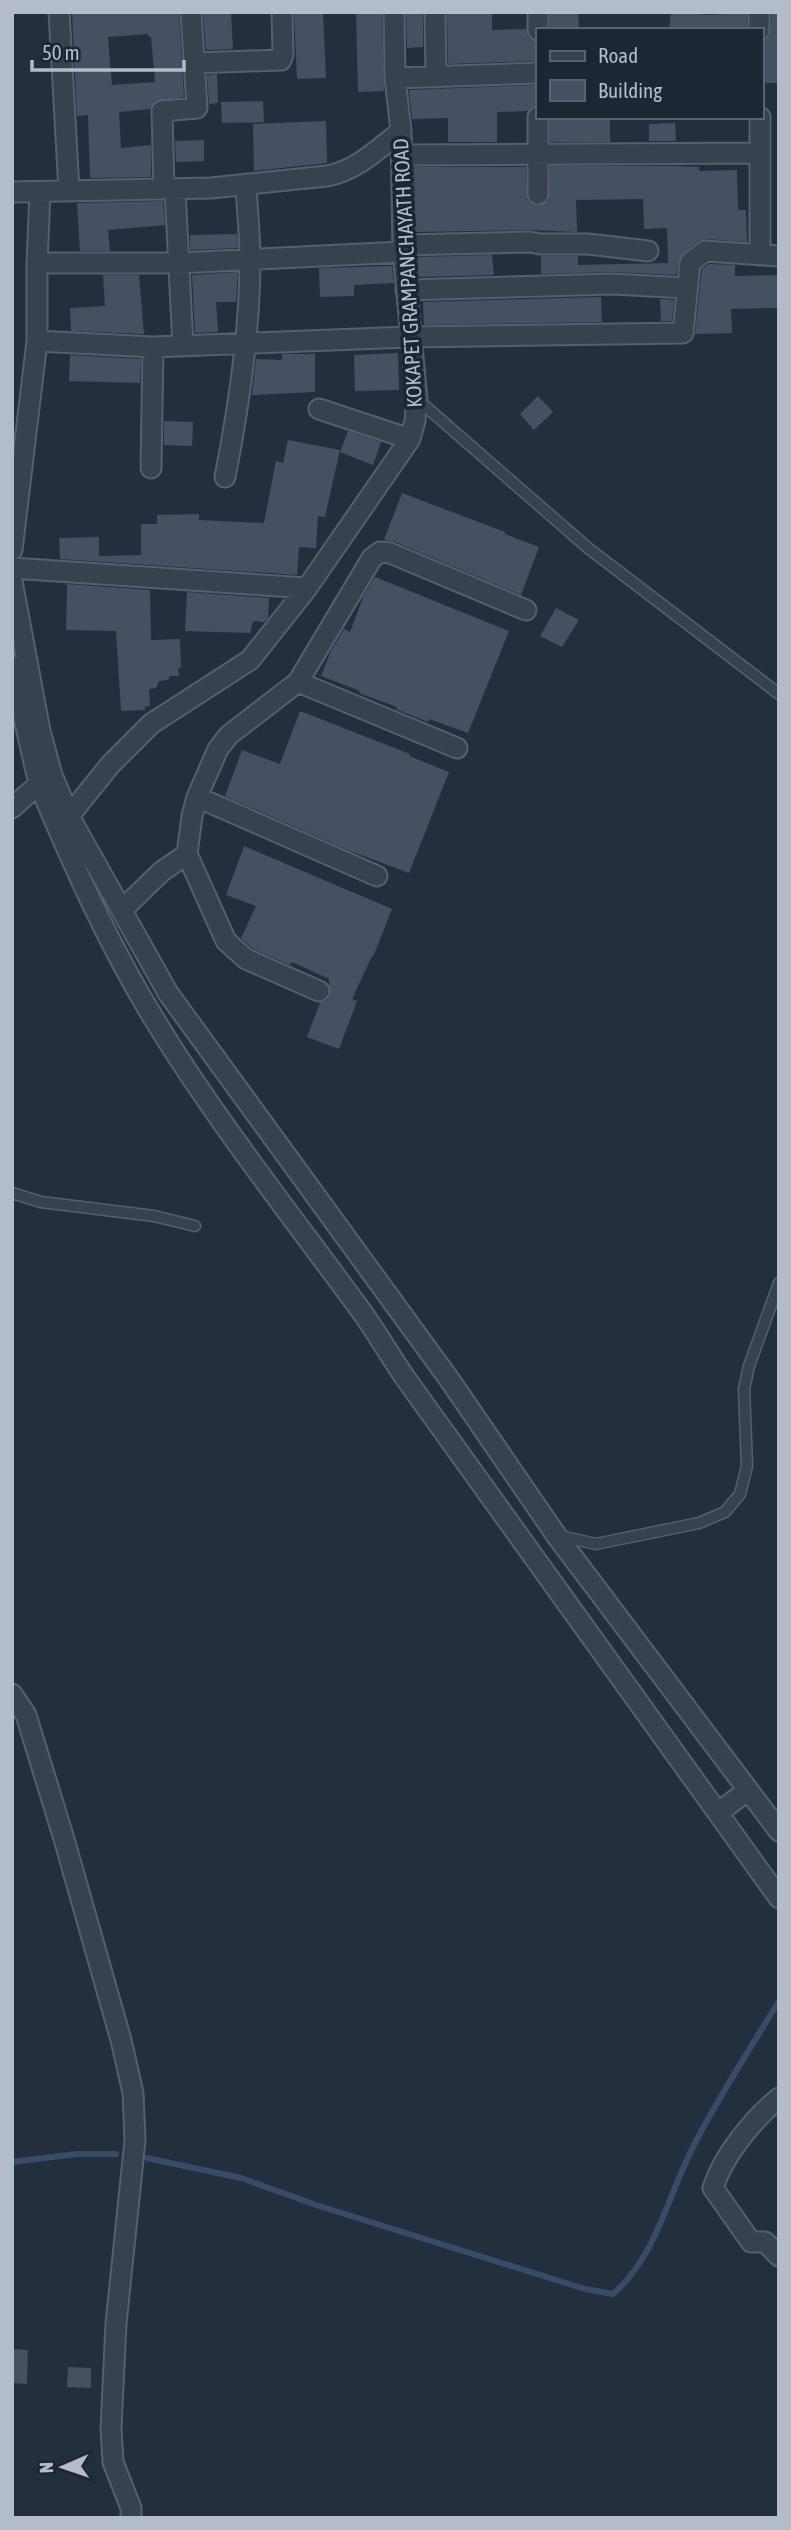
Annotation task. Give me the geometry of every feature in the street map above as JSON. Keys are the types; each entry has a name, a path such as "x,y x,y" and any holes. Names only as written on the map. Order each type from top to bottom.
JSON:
{"street":[{"path":"58,12 69,190"},
{"path":"183,346 178,263 162,111 197,108 191,12"},
{"path":"194,63 281,60 282,12"},
{"name":"KOKAPET GRAMPANCHAYATH ROAD","path":"69,816 110,765 151,724 250,660 307,588 410,439 417,399 403,249 401,131 395,78 394,12"},
{"path":"435,12 436,77"},
{"path":"395,78 536,74"},
{"path":"538,119 538,194"},
{"path":"37,341 153,347 410,337 683,333 690,263 705,251 769,256 760,153 760,119"},
{"path":"12,192 170,189 343,173 358,165 401,131"},
{"path":"401,155 760,153"},
{"path":"225,477 236,423 245,344 250,259 246,184"},
{"path":"12,550 37,341 40,192"},
{"path":"37,263 178,263 530,242 588,244 648,251"},
{"path":"406,290 612,284 687,288"},
{"path":"152,468 153,347"},
{"path":"319,409 410,439"},
{"path":"319,991 235,952 226,941 187,853 190,824 197,797 218,749 229,735 299,681 372,558 380,552 390,553 526,610"},
{"path":"12,568 307,588"},
{"path":"12,581 40,731 52,775 69,816 169,993 449,1379 556,1535 779,1831"},
{"path":"12,666 39,784 69,856 109,937 158,1026 219,1117 361,1310 405,1379 779,1898"},
{"path":"299,681 457,748"},
{"path":"12,808 39,784"},
{"path":"197,797 377,876"},
{"path":"121,910 161,872 187,853"},
{"path":"12,1694 26,1715 121,2040 133,2093 135,2140 116,2324 111,2428 113,2462 131,2508 131,2518"},
{"path":"718,1813 748,1790"},
{"path":"774,2244 751,2242 713,2188 717,2174 758,2114 779,2098"}],"lane":[{"path":"417,399 588,548 779,694"},
{"path":"12,1193 41,1202 153,1216 195,1226"},
{"path":"556,1535 596,1544 699,1523 724,1512 733,1503 740,1494 747,1466 744,1389 749,1366 779,1283"}],"building":[{"path":"72,12 179,12 184,97 156,101 150,109 119,112 121,148 151,145 151,177 90,178 88,115 77,116","holes":["148,34 155,82 112,85 108,37"]},
{"path":"203,12 231,12 233,49 206,50"},
{"path":"294,12 323,12 326,78 297,79"},
{"path":"356,12 382,12 384,91 358,92"},
{"path":"406,12 423,12 423,47 407,48"},
{"path":"447,12 492,12 492,30 526,29 528,37 535,41 535,61 448,64"},
{"path":"550,12 578,12 579,28 550,28"},
{"path":"671,12 703,12 703,15 747,13 747,28 669,28"},
{"path":"771,14 779,14 779,83 765,83 763,41 770,35"},
{"path":"217,74 218,103 209,104 207,75"},
{"path":"535,85 535,105 527,111 497,112 497,142 448,142 448,118 412,119 409,90"},
{"path":"263,101 264,122 222,123 221,102"},
{"path":"550,119 610,119 610,142 550,142"},
{"path":"326,121 327,163 254,171 253,124"},
{"path":"675,123 676,141 649,141 649,124"},
{"path":"204,140 204,161 176,162 175,141"},
{"path":"550,166 676,166 699,167 699,171 737,170 738,210 746,210 747,242 706,239 698,241 680,257 676,275 613,272 541,274 541,256 578,256 578,265 668,263 667,228 644,229 643,199 576,200 577,232 415,232 414,167 526,167 527,200 539,206 549,200"},
{"path":"163,201 165,225 108,230 110,251 80,251 77,203"},
{"path":"237,234 238,248 190,250 190,235"},
{"path":"492,255 494,275 418,277 416,257"},
{"path":"709,264 735,265 735,276 779,275 779,308 731,309 732,333 695,334 702,269"},
{"path":"392,266 394,283 354,285 354,296 320,297 319,268"},
{"path":"238,272 236,302 216,302 218,332 195,333 192,275"},
{"path":"103,275 139,275 144,334 71,331 70,308 105,306"},
{"path":"601,297 602,322 424,325 423,302"},
{"path":"660,299 674,300 672,321 661,321"},
{"path":"398,353 399,390 355,391 354,355"},
{"path":"282,354 315,354 315,392 252,395 256,359 282,360"},
{"path":"70,355 141,359 140,383 69,381"},
{"path":"538,396 553,412 534,430 520,414"},
{"path":"164,421 193,422 192,446 164,445"},
{"path":"348,431 381,442 373,465 340,452"},
{"path":"288,440 340,450 325,517 318,516 316,548 299,547 297,575 60,559 59,538 99,537 99,556 141,555 141,524 157,524 157,515 199,514 199,520 264,523 276,461 283,463"},
{"path":"402,493 539,547 521,595 395,542 384,540"},
{"path":"375,577 509,631 468,733 429,719 428,722 321,676 344,629 350,632 364,595"},
{"path":"67,584 150,590 151,640 180,639 181,667 178,668 179,676 170,676 168,680 159,681 156,688 149,689 150,706 145,706 145,710 121,711 116,631 66,630"},
{"path":"187,592 269,598 268,618 264,622 253,621 250,633 185,631"},
{"path":"556,608 579,620 562,647 540,636"},
{"path":"300,711 449,772 409,873 345,849 225,796 242,750 280,764"},
{"path":"244,846 392,909 373,957 352,999 357,1001 339,1049 307,1037 320,1003 330,995 329,979 292,962 290,965 253,949 241,938 256,906 226,895"},
{"path":"12,2349 28,2350 27,2384 12,2383"},
{"path":"68,2367 91,2368 91,2388 67,2387"}],"waterway":[{"path":"147,2158 241,2178 316,2205 585,2289 613,2294 628,2279 651,2244 704,2127 779,2001"},
{"path":"12,2162 77,2154 116,2154"}]}
